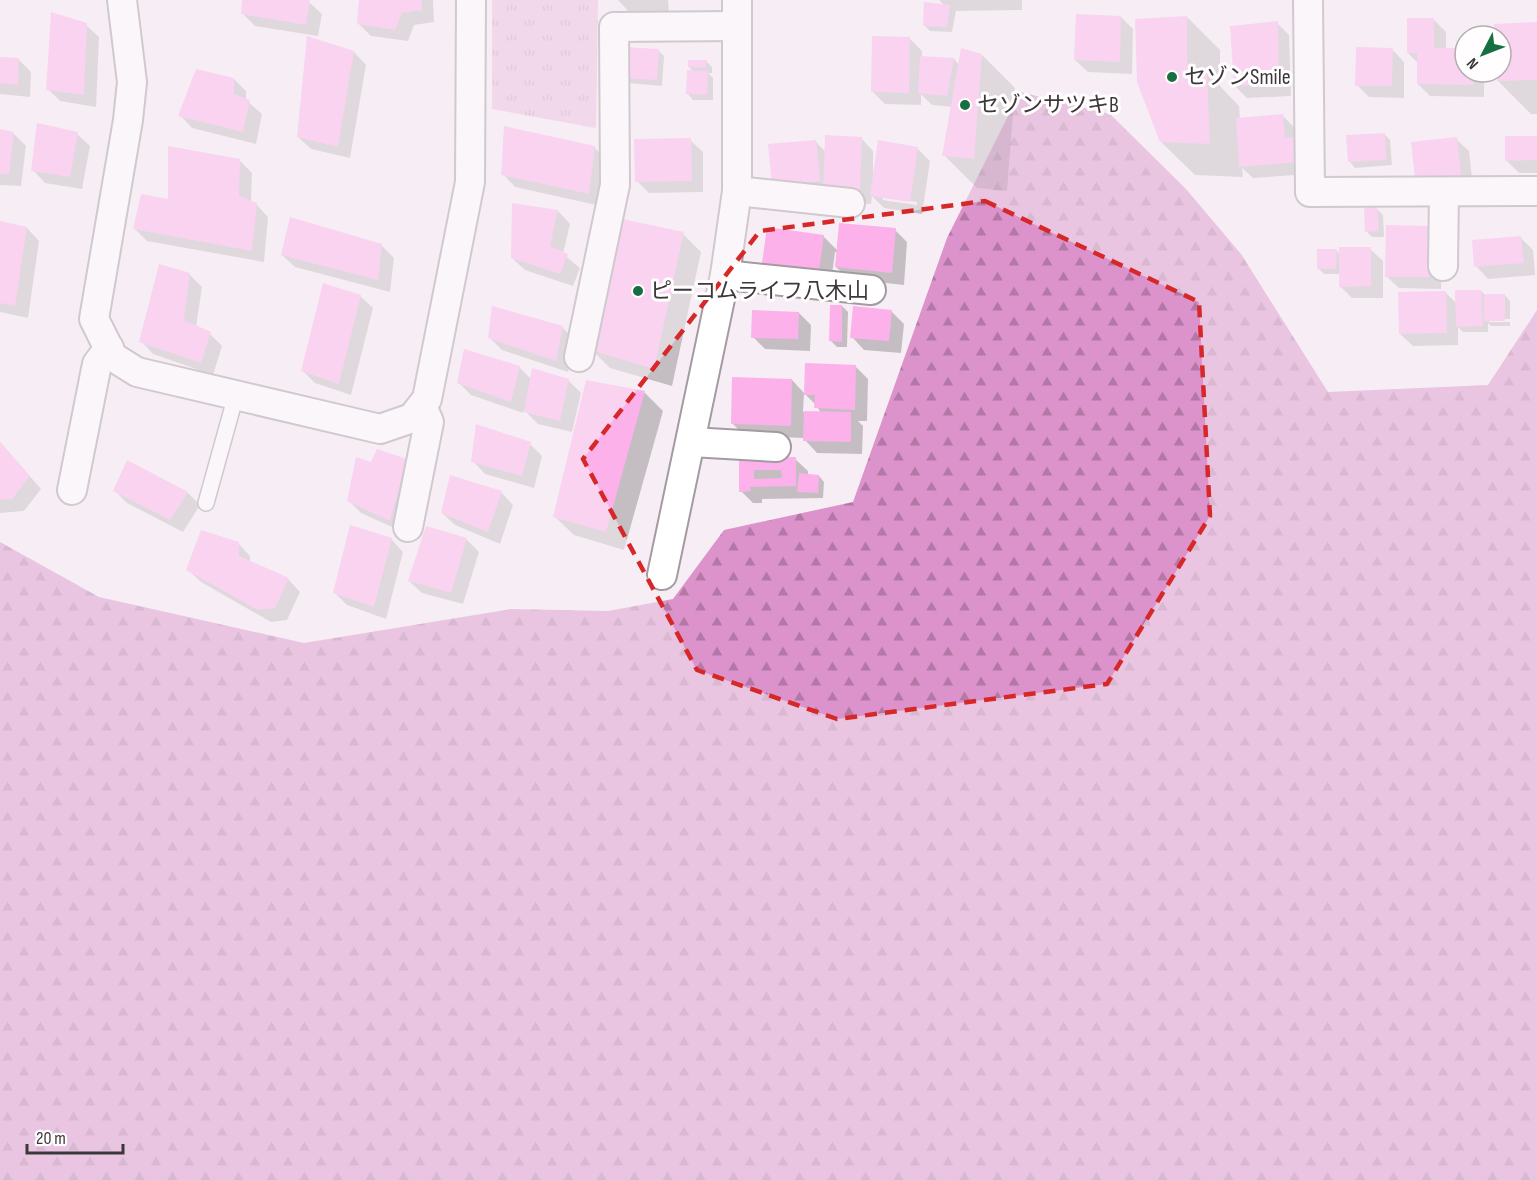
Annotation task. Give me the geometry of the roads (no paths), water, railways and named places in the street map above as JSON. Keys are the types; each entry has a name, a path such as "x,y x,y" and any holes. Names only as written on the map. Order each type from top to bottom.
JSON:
{"street":[{"path":"122,0 132,82 128,120 94,320 113,357 137,372 381,429 412,418 427,399 470,182 471,0"},
{"path":"1308,0 1310,192 1537,191"},
{"path":"579,357 615,185 614,27 737,13 737,191 725,275 662,575"},
{"path":"737,191 850,203"},
{"path":"1443,266 1444,192"},
{"path":"725,275 871,290"},
{"path":"72,490 97,364 109,348"},
{"path":"408,527 429,422 422,406"},
{"path":"691,442 776,447"}],"lane":[{"path":"206,503 236,395"}],"place":[{"name":"セゾンSmile","path":"1172,77"},
{"name":"セゾンサツキB","path":"965,105"},
{"name":"ピーコムライフ八木山","path":"638,291"}]}
